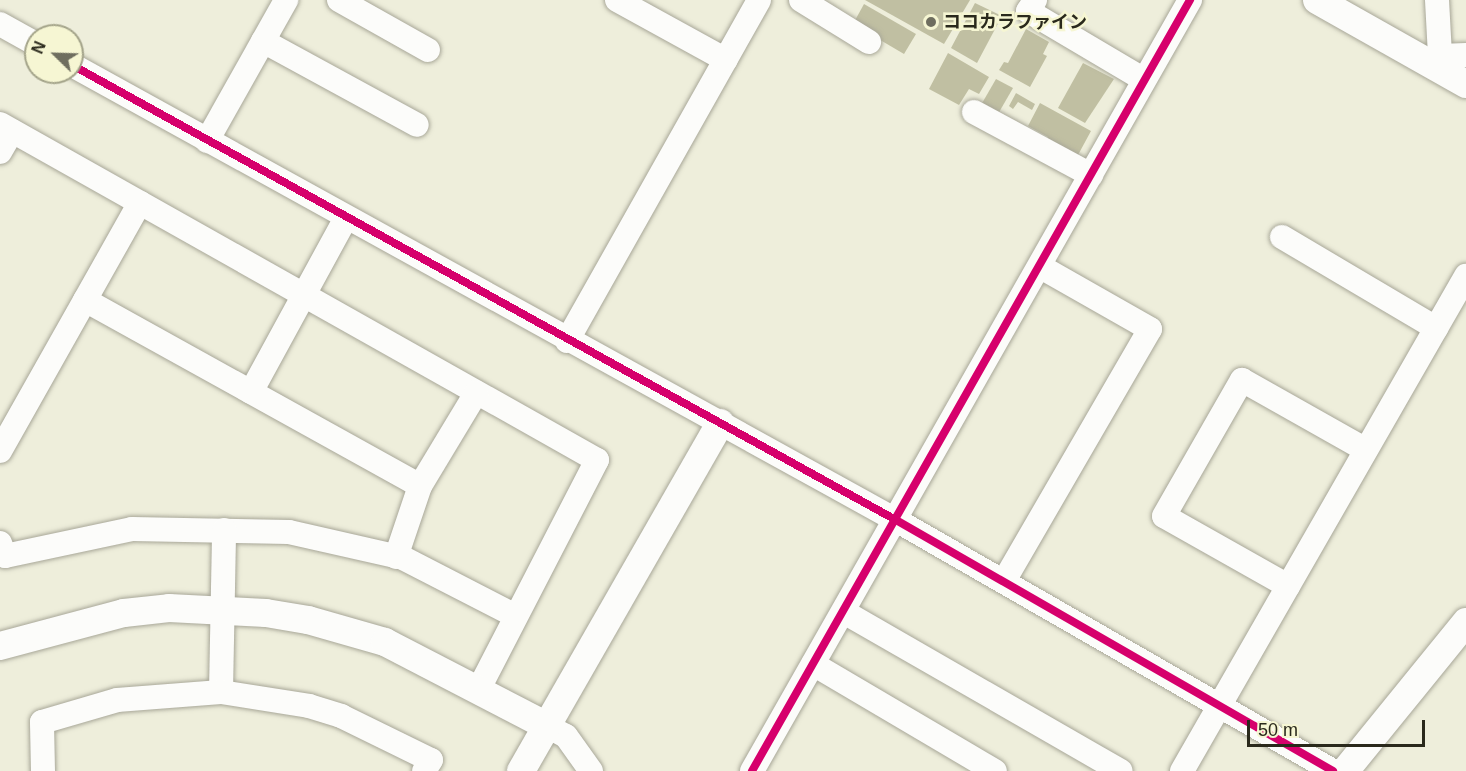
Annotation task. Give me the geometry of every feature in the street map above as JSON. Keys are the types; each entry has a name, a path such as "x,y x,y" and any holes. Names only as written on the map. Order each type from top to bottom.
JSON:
{"street":[{"path":"207,141 286,0"},
{"path":"339,0 428,50"},
{"path":"617,0 726,60"},
{"path":"567,341 759,0"},
{"path":"801,0 869,42"},
{"path":"1035,0 1028,11 1143,79"},
{"path":"752,771 1041,267 1143,79 1190,0"},
{"path":"1317,0 1436,60 1466,84"},
{"path":"1436,60 1437,0"},
{"path":"0,24 24,37"},
{"path":"263,41 417,125"},
{"path":"1436,60 1466,55"},
{"path":"84,71 567,341 896,520 1333,771"},
{"path":"974,112 1091,175"},
{"path":"0,152 6,127 597,460 479,689"},
{"path":"0,451 140,203"},
{"path":"251,392 346,218"},
{"path":"1282,237 1436,328"},
{"path":"1004,581 1150,329 1041,267"},
{"path":"1182,771 1466,276"},
{"path":"85,300 420,486"},
{"path":"1288,586 1164,516 1242,380 1366,450"},
{"path":"396,557 420,486 476,393"},
{"path":"521,771 720,423"},
{"path":"0,543 5,556 132,529 289,531 396,557 516,616"},
{"path":"221,692 225,609 224,530"},
{"path":"0,646 124,613 169,608 225,609 308,620 351,630 385,642 479,689 566,736 591,771"},
{"path":"844,612 1121,771"},
{"path":"1345,771 1466,622"},
{"path":"813,664 995,771"},
{"path":"43,771 42,722 117,700 221,692 309,706 341,716 431,760 424,771"}],"building":[{"name":"ココカラファイン","path":"865,0 970,0 944,44"},
{"path":"975,3 1002,16 977,63 951,48"},
{"path":"864,4 916,34 904,54 853,24"},
{"path":"1026,29 1049,42 1043,54 1047,56 1030,87 999,70 1004,62 1008,63"},
{"path":"948,53 989,77 979,94 969,89 959,105 929,89"},
{"path":"1083,63 1114,79 1085,123 1058,108"},
{"path":"996,79 1013,88 998,114 981,105"},
{"path":"1016,93 1035,104 1032,110 1018,102 1013,109 1009,106"},
{"path":"1040,103 1091,131 1078,155 1047,140 1048,137 1028,126"}],"cycle path":[{"path":"752,771 1190,0"},
{"path":"84,72 896,520 1333,771"}],"place":[{"name":"ココカラファイン","path":"931,22"}]}
